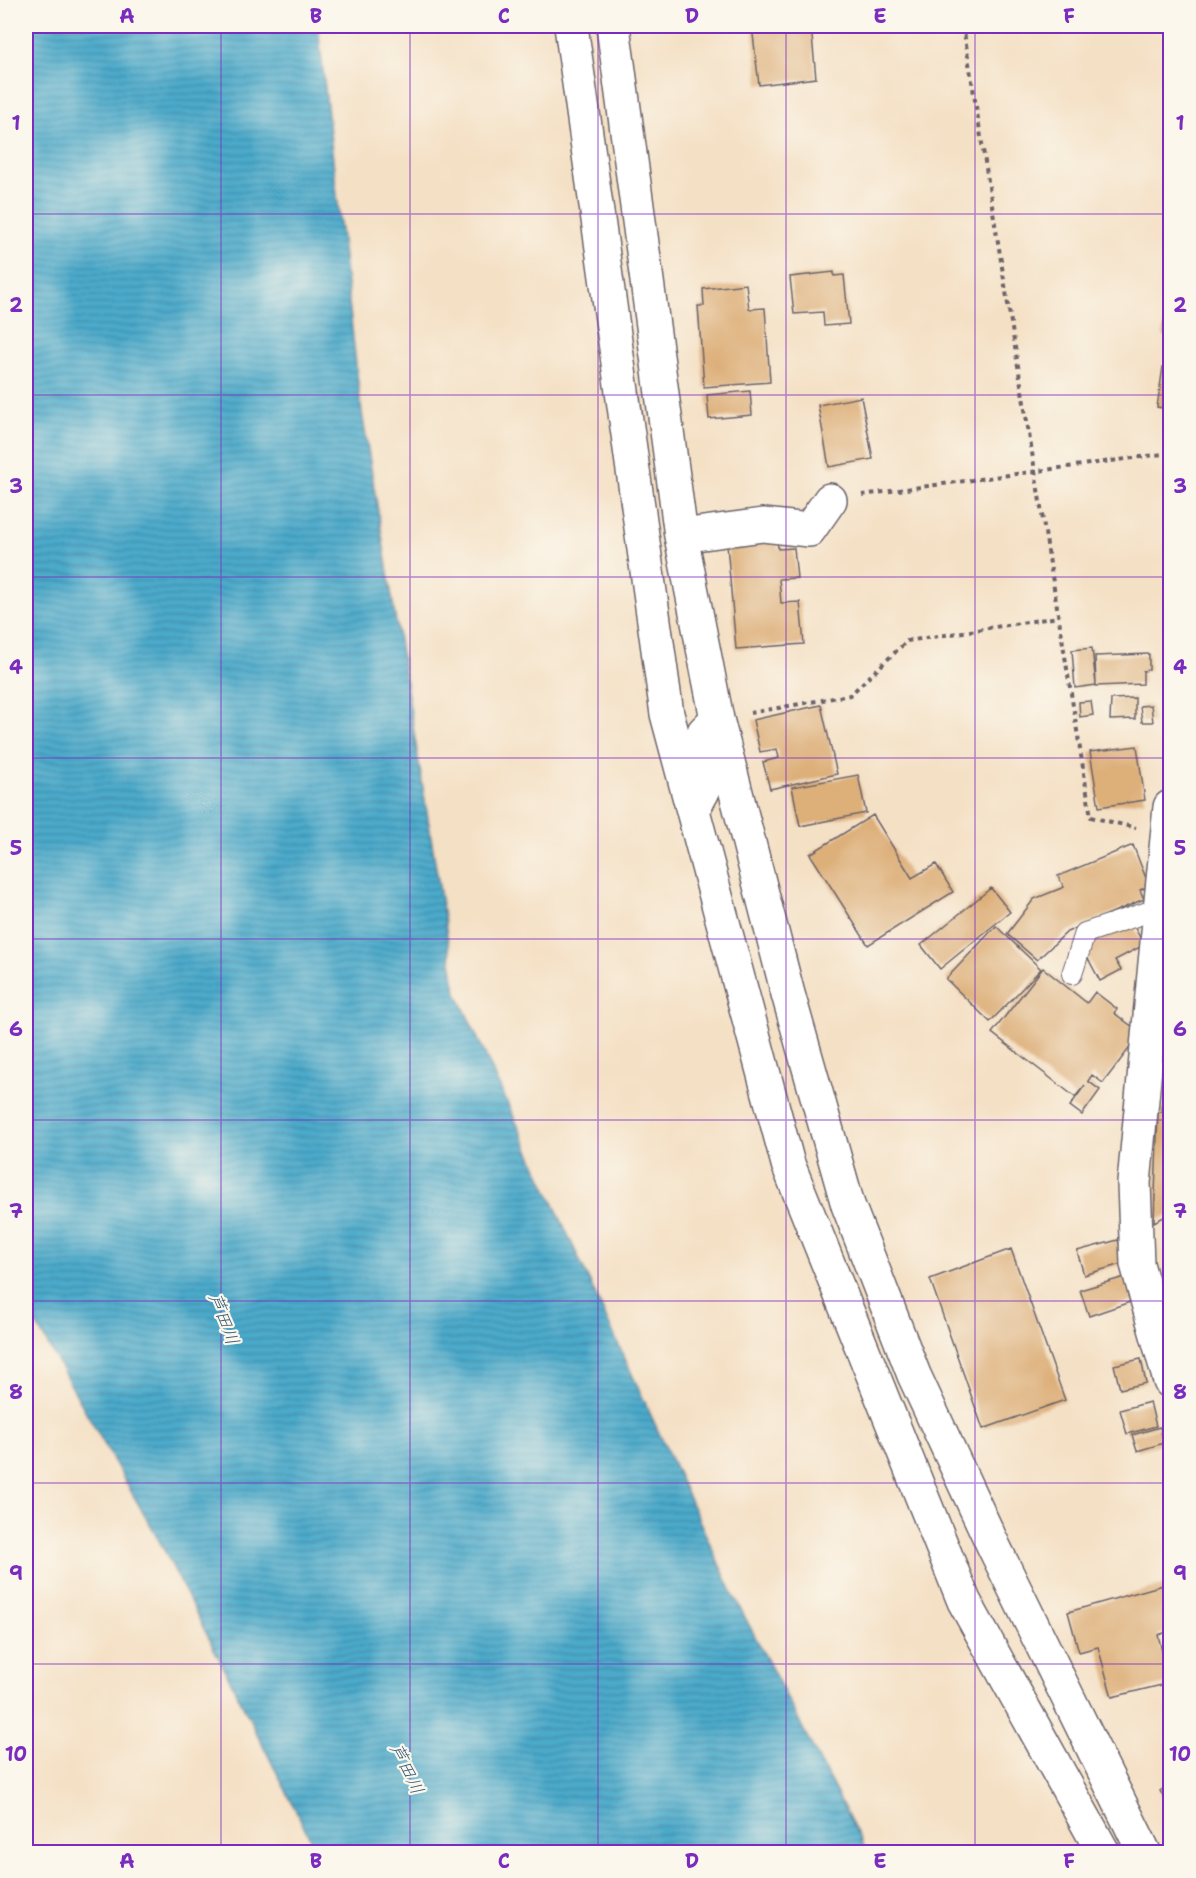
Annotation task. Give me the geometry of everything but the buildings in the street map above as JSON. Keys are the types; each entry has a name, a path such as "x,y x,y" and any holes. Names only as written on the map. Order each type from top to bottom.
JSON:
{"street":[{"path":"571,26 667,714 788,1164 964,1601 1103,1852"},
{"path":"613,26 681,536 717,719 788,994 848,1205 914,1375 994,1546 1144,1852"},
{"path":"681,536 763,525 809,530 830,500"},
{"path":"693,809 704,790 704,732 717,719"},
{"path":"1168,821 1134,1183 1137,1264 1170,1381"}],"lane":[{"path":"1071,974 1084,933 1160,908"}],"path":[{"path":"963,26 1091,817 1168,821"},
{"path":"830,500 1170,453"},
{"path":"717,719 850,695 907,641 1058,617"}],"water":[{"name":"芦田川","path":"26,26 318,26 360,400 456,991 733,1594 867,1852 317,1852 162,1546 26,1306"}]}
